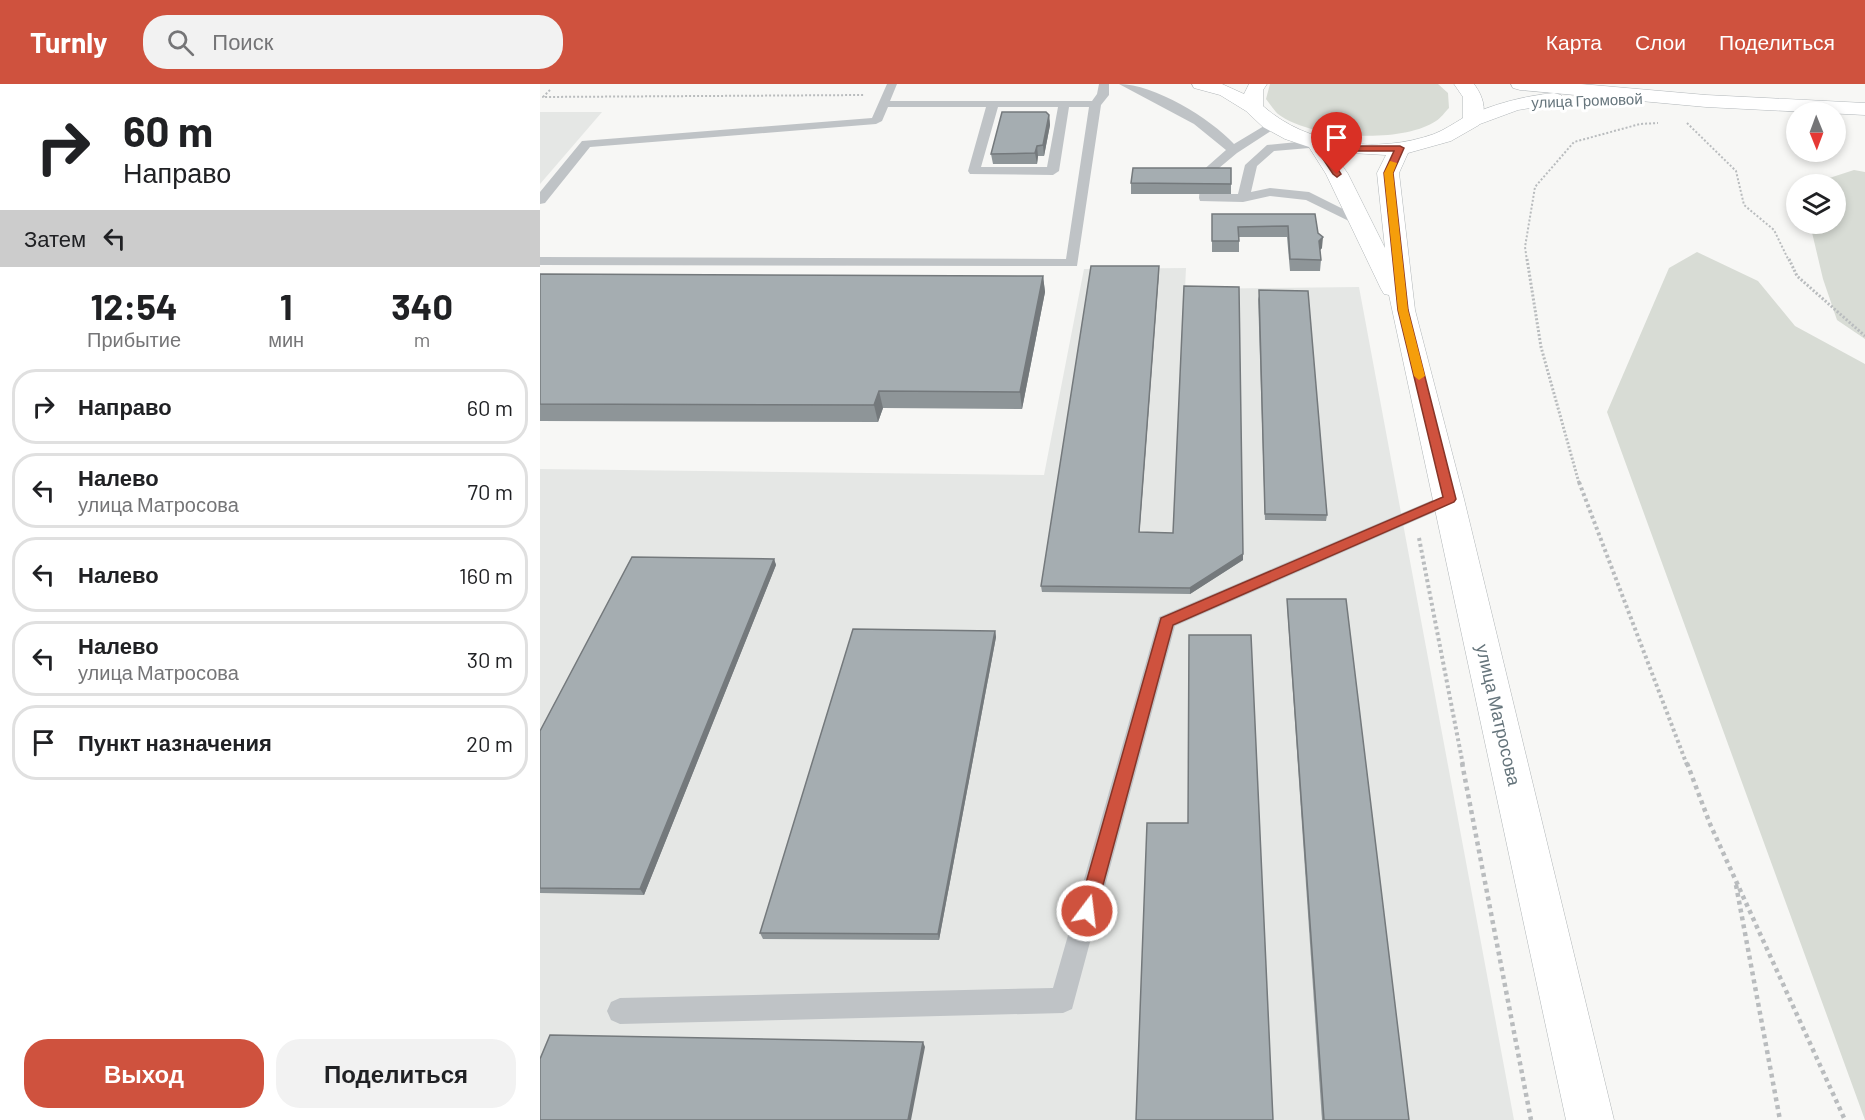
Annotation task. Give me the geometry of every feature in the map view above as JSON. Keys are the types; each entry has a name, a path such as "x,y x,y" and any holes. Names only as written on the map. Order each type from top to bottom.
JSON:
{"main road":[{"path":"1201,84 1227,91 1253,107 1254,90 1258,84"},
{"path":"1463,84 1469,89 1475,102 1472,121"},
{"name":"улица Громовой","path":"1520,84 1706,100 1865,109"},
{"name":"улица Громовой","path":"1253,107 1263,118 1287,134 1317,144 1356,149 1400,148 1443,137 1499,108 1536,100 1580,98 1706,100"},
{"name":"улица Матросова","path":"1317,144 1337,174 1403,310"},
{"name":"улица Матросова","path":"1400,148 1388,173 1403,310 1449,499 1590,1120"}],"lane":[{"path":"540,261 1072,263 1095,104 1103,95 1104,84"},
{"path":"1124,84 1189,116 1225,139 1233,150"},
{"path":"540,200 586,144 876,121 888,94 993,104 1095,104"},
{"path":"993,104 974,171 1053,171 1064,104"},
{"path":"1273,125 1233,150 1207,172 1205,198 1243,198 1270,192 1309,196 1360,221"},
{"path":"1243,198 1251,165 1271,148 1317,144"},
{"path":"620,1011 1063,1000 1166,622 1449,499"}],"path":[{"path":"541,97 550,90"},
{"path":"541,97 888,94"},
{"path":"1696,122 1686,122 1736,171 1744,205 1774,230 1797,276 1865,336"},
{"path":"1663,123 1640,124 1574,142 1535,187 1525,247 1541,347 1577,477 1710,824 1845,1120"},
{"path":"1414,515 1531,1120"},
{"path":"1735,878 1780,1120"}],"shaded area":[{"path":"1270,84 1438,84 1448,93 1449,108 1436,121 1401,133 1356,135 1333,133 1311,129 1278,114 1266,99"},
{"path":"540,112 602,112 540,184"},
{"path":"1854,170 1865,172 1865,339 1837,320 1823,279 1812,234 1846,234 1846,174 1842,174"},
{"path":"1697,252 1758,281 1795,326 1865,364 1865,1120 1607,412 1669,268"},
{"path":"1186,268 1185,289 1359,287 1514,1120 540,1120 540,469 1044,475 1084,269"}],"building":[{"path":"1002,112 1046,112 1049,115 1043,145 1037,146 1035,153 991,154"},
{"path":"1133,168 1231,168 1231,184 1131,183"},
{"path":"1212,214 1315,214 1318,233 1323,237 1319,241 1321,260 1290,259 1288,226 1238,227 1239,241 1212,241"},
{"path":"1091,266 1159,266 1139,532 1173,533 1184,286 1239,287 1243,554 1190,588 1041,586"},
{"path":"540,274 1043,276 1020,392 879,391 874,405 540,404"},
{"path":"1259,290 1308,291 1327,515 1265,514"},
{"path":"632,557 774,559 640,889 540,888 540,731"},
{"path":"1287,599 1346,599 1409,1120 1324,1120"},
{"path":"853,629 995,631 938,934 760,933"},
{"path":"1189,635 1251,635 1273,1120 1136,1120 1147,823 1188,823"},
{"path":"550,1035 923,1042 908,1120 540,1120 540,1059"}],"slow traffic":[{"path":"1393,163 1388,173 1403,310 1419,376"}],"route":[{"path":"1087,911 1166,622 1449,499 1403,310 1388,173 1400,148 1356,149 1317,144 1337,174"}]}
